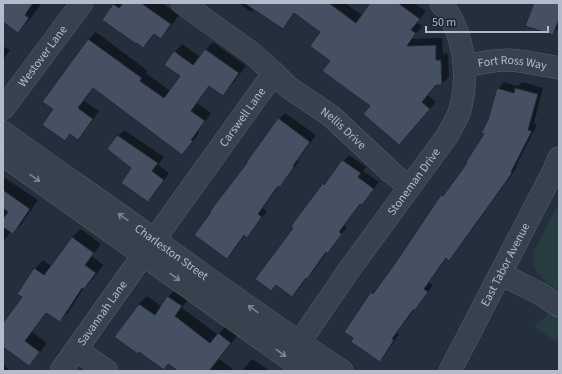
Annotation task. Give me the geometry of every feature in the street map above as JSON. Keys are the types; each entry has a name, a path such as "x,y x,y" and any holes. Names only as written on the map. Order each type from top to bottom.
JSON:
{"street":[{"name":"Westover Lane","path":"3,109 82,3"},
{"path":"182,3 253,54 274,73"},
{"name":"Stoneman Drive","path":"299,342 349,270 448,136 459,114 463,94 465,66 462,48 453,22 441,3"},
{"name":"Fort Ross Way","path":"465,66 508,60 559,68"},
{"name":"Nellis Drive","path":"274,73 288,87 331,116 392,173 410,187"},
{"name":"Carswell Lane","path":"149,247 274,73"},
{"name":"Charleston Street","path":"3,132 46,163 149,247 306,371"},
{"name":"Charleston Street","path":"3,155 299,342 342,371"},
{"name":"East Tabor Avenue","path":"450,371 559,158"},
{"name":"Savannah Lane","path":"61,371 149,247"},
{"path":"500,274 559,306"},
{"path":"76,350 107,371"}],"green space":[{"path":"559,203 559,291 549,285 538,274 533,262 534,251"},
{"path":"559,297 559,344 534,326 545,317"}],"building":[{"path":"3,3 33,3 25,15 29,18 18,33 3,22"},
{"path":"123,3 141,3 171,24 161,39 154,34 143,48 102,20 113,4 119,8"},
{"path":"244,3 329,3 356,23 370,3 398,3 420,19 411,30 416,33 407,46 436,45 436,60 441,60 442,85 436,85 422,102 430,109 399,145 363,114 370,106 322,71 330,61 310,46 320,32 294,13 283,29"},
{"path":"534,3 559,3 559,19 553,35 525,26"},
{"path":"88,39 142,78 140,81 164,98 180,76 164,65 174,51 193,65 205,49 239,73 223,96 209,86 191,111 205,121 191,140 193,141 182,155 93,88 78,108 93,119 78,140 70,134 65,141 42,125 53,109 42,102"},
{"path":"497,88 514,93 515,88 538,94 528,130 532,131 511,172 512,173 449,261 446,258 424,289 428,292 392,339 394,340 380,362 351,342 353,338 344,332 371,292 373,294 396,262 441,195 443,196 467,163 466,162 484,134 481,133 488,120"},
{"path":"278,118 310,142 280,187 278,186 258,214 262,217 247,238 244,235 227,259 194,235"},
{"path":"117,135 158,163 152,171 164,180 148,202 121,183 131,168 107,149"},
{"path":"342,160 361,173 358,177 374,189 362,205 360,204 339,232 342,234 327,254 326,252 292,297 276,285 271,291 255,279 293,228 291,226"},
{"path":"3,190 30,209 13,234 3,227 3,219 8,212 3,208"},
{"path":"72,237 94,253 85,265 96,273 84,289 82,288 60,322 46,313 25,341 40,352 29,366 3,347 3,323 22,297 17,294 34,268 44,275"},
{"path":"167,296 182,306 175,316 210,343 218,333 231,343 209,371 178,371 168,364 164,370 139,352 138,354 114,337 139,304 155,315"}]}
